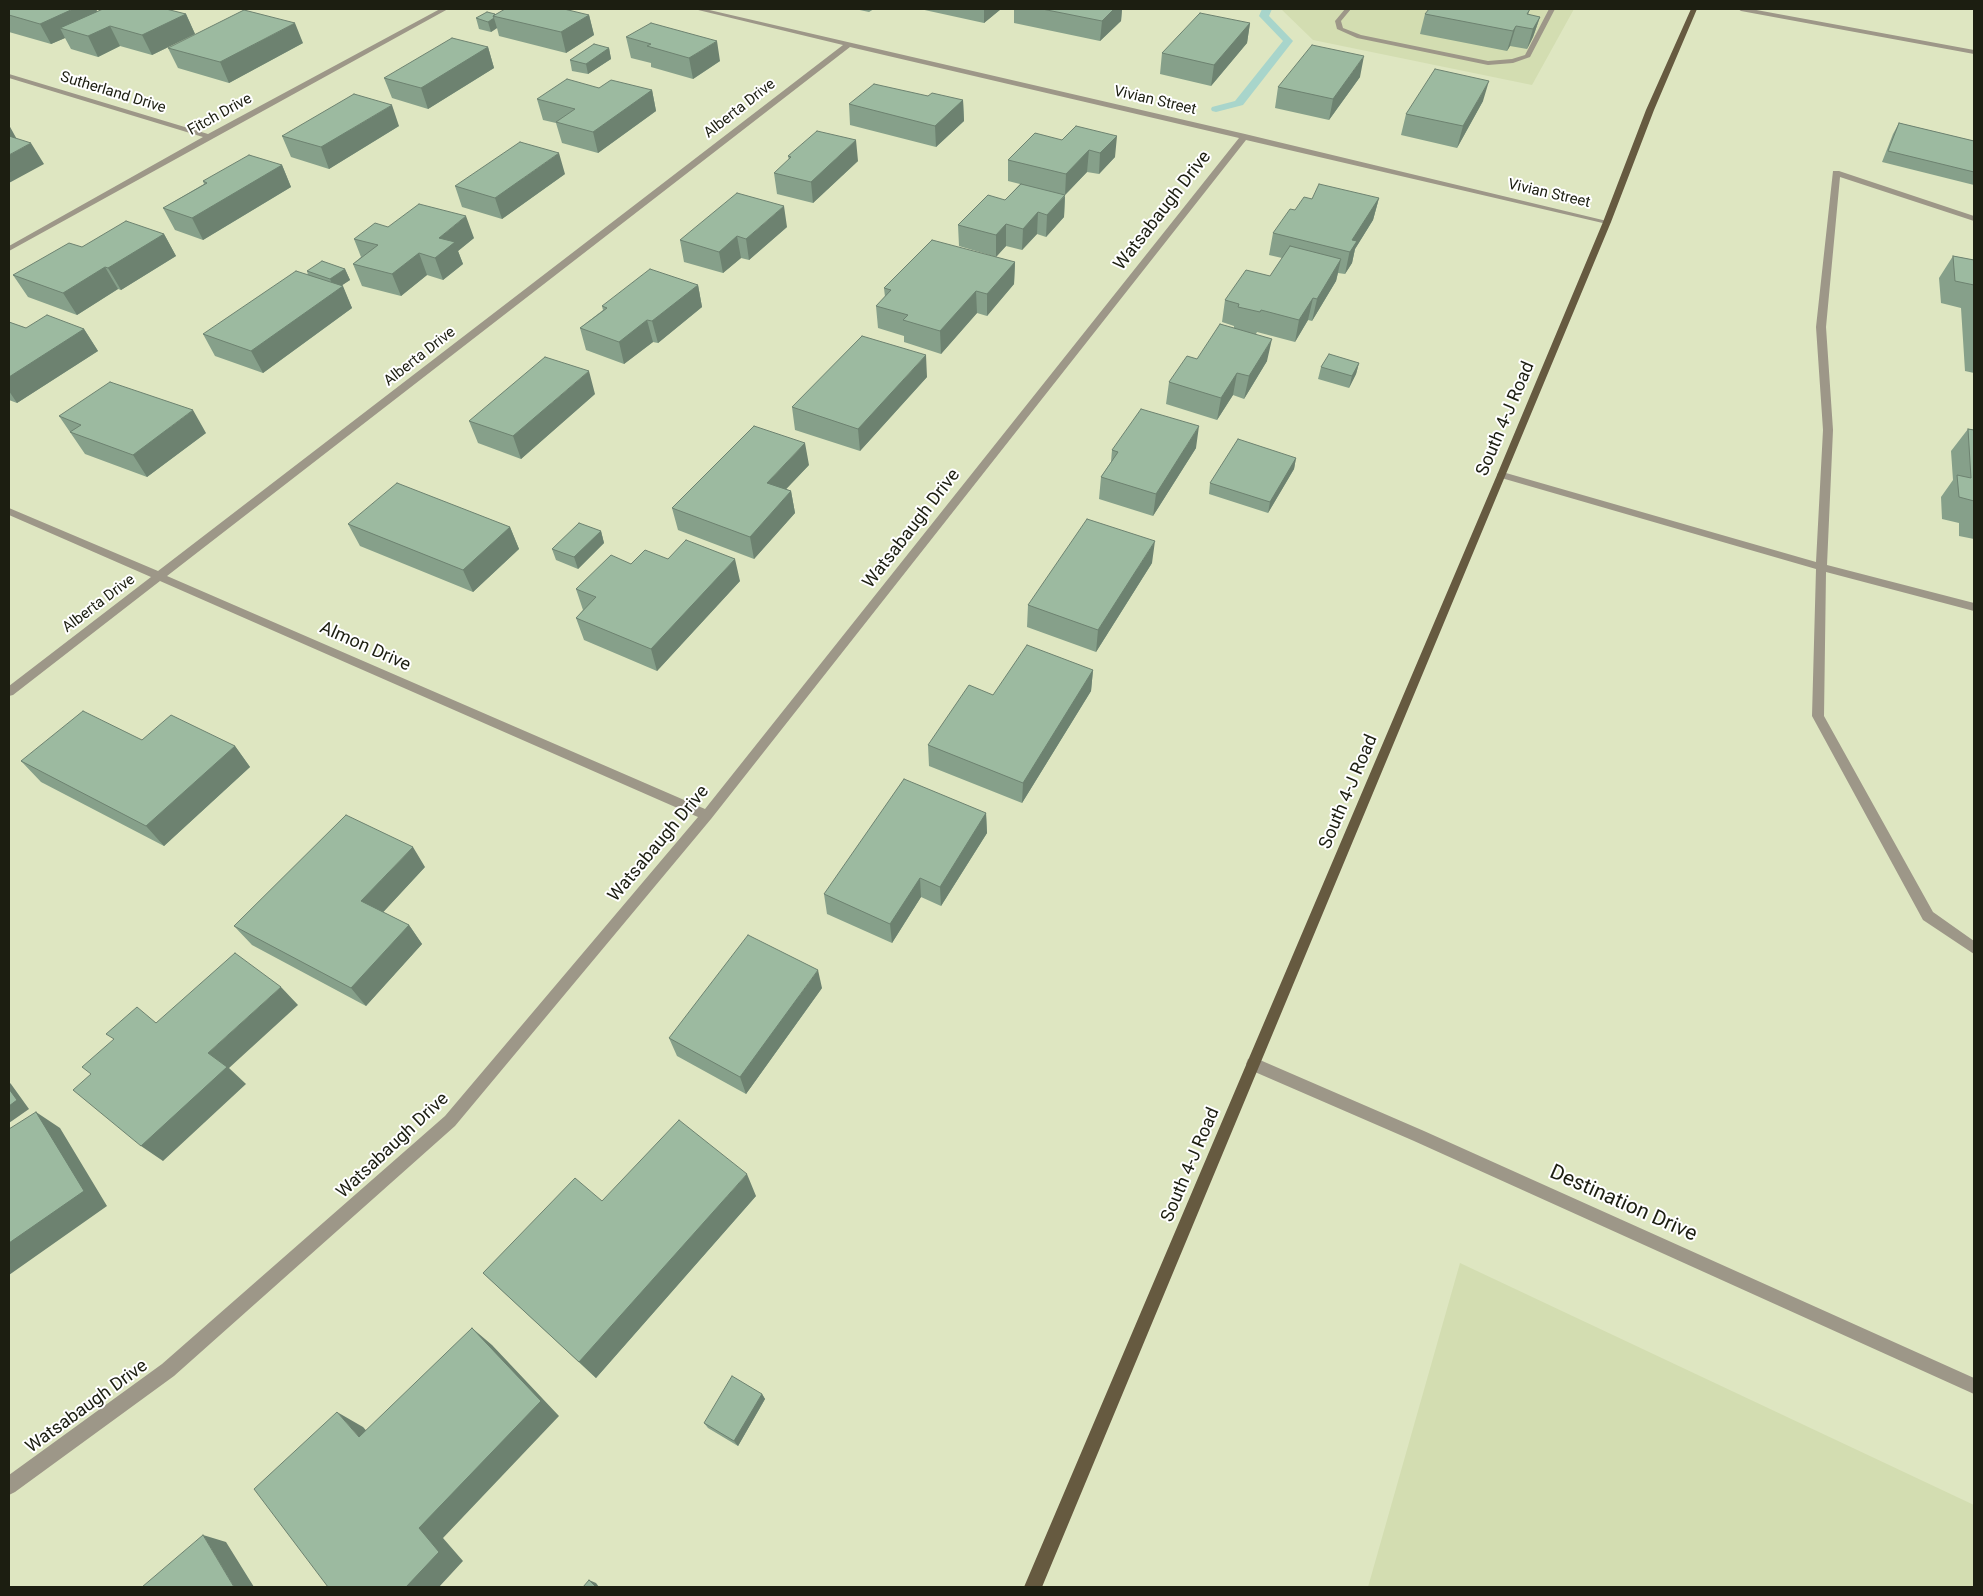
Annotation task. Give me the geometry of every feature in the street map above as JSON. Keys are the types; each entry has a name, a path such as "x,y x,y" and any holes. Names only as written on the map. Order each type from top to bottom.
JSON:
{"main road":[{"name":"South 4-J Road","path":"1033,1587 1502,475 1607,222 1650,110 1694,9"}],"street":[{"name":"Fitch Drive","path":"9,249 209,137 445,9"},
{"name":"Vivian Street","path":"697,9 1607,222"},
{"path":"1348,9 1338,21 1340,29 1350,33 1488,63 1513,62 1528,56 1552,9"},
{"path":"1741,9 1974,52"},
{"name":"Alberta Drive","path":"9,692 849,44"},
{"name":"Sutherland Drive","path":"9,76 209,137"},
{"name":"Watsabaugh Drive","path":"9,1486 168,1370 450,1121 708,815 1245,136"},
{"path":"1974,219 1836,173 1821,327 1828,430 1821,567 1818,716 1928,916 1974,948"},
{"path":"1502,475 1821,567 1974,607"},
{"name":"Almon Drive","path":"9,511 708,815"},
{"name":"Destination Drive","path":"1252,1064 1419,1136 1974,1386"}],"shaded area":[{"path":"1281,9 1574,9 1532,85 1313,40"},
{"path":"1460,1263 1974,1505 1974,1587 1368,1587"}],"building":[{"path":"9,9 73,9 40,24 9,15"},
{"path":"103,9 166,9 186,14 142,35 110,26 88,36 60,28"},
{"path":"505,9 564,9 589,15 561,32 493,16"},
{"path":"1042,9 1114,9 1102,21"},
{"path":"1429,9 1530,9 1527,14 1540,17 1533,29 1516,26 1513,31 1425,14"},
{"path":"244,10 295,23 220,62 168,48"},
{"path":"487,12 495,14 494,18 488,22 476,18"},
{"path":"1200,13 1250,23 1214,65 1162,53"},
{"path":"651,23 717,41 689,58 647,46 651,44 626,37"},
{"path":"452,38 488,47 421,88 384,78"},
{"path":"594,44 609,48 586,64 570,60"},
{"path":"1312,45 1364,56 1333,99 1278,87"},
{"path":"1435,69 1489,81 1463,126 1406,114"},
{"path":"567,79 599,88 611,80 652,90 593,132 556,122 575,109 537,99"},
{"path":"874,84 928,96 932,93 963,100 935,126 849,104"},
{"path":"354,94 392,105 321,147 282,136"},
{"path":"1899,123 1974,141 1974,172 1888,151"},
{"path":"1076,126 1117,136 1100,153 1089,150 1066,174 1008,160 1035,133 1062,140"},
{"path":"817,131 856,140 811,182 774,173 791,157 788,156"},
{"path":"9,136 31,143 9,155"},
{"path":"520,142 559,153 495,198 455,186"},
{"path":"249,155 282,165 192,218 163,208 207,183 203,181"},
{"path":"1021,184 1065,195 1047,215 1038,212 1023,229 1006,224 996,235 958,225 988,195 1005,200"},
{"path":"1319,184 1379,198 1352,240 1357,241 1350,252 1273,233 1290,209 1295,210 1304,197 1312,199"},
{"path":"737,193 784,206 746,239 737,236 719,252 680,240"},
{"path":"419,204 466,216 439,238 455,242 435,258 419,253 392,274 353,264 378,245 354,239 375,223 388,227"},
{"path":"126,221 164,234 63,293 13,275 69,243 82,247"},
{"path":"932,240 1015,262 987,294 976,291 940,331 903,320 908,315 876,306 891,290 884,288"},
{"path":"1290,246 1341,259 1317,299 1313,298 1299,320 1261,310 1260,312 1238,307 1239,304 1225,300 1246,270 1270,276"},
{"path":"1953,256 1974,260 1974,285 1955,281"},
{"path":"322,261 345,269 330,279 307,271"},
{"path":"650,269 698,285 652,321 647,320 619,342 580,328 607,308 602,306"},
{"path":"296,271 343,286 251,351 203,334"},
{"path":"47,315 84,329 9,377 9,322 26,328"},
{"path":"1220,324 1272,339 1249,376 1237,373 1221,398 1169,382 1187,356 1197,359"},
{"path":"862,336 926,355 858,429 792,407"},
{"path":"1329,354 1359,363 1352,376 1321,367"},
{"path":"545,357 589,371 513,436 469,421"},
{"path":"110,382 193,410 133,455 70,432 81,425 59,416"},
{"path":"1141,409 1199,426 1156,494 1101,477 1118,452 1112,450"},
{"path":"754,426 805,443 767,483 791,491 750,537 672,508"},
{"path":"1968,429 1974,430 1974,501 1959,497 1957,475 1971,478"},
{"path":"1238,439 1296,458 1270,502 1210,483"},
{"path":"397,483 510,527 463,570 348,524"},
{"path":"1087,519 1155,541 1098,630 1028,605"},
{"path":"579,523 601,531 574,557 552,549"},
{"path":"686,540 735,559 651,649 576,618 596,597 576,589 611,555 631,564 645,550 668,559"},
{"path":"1027,645 1093,670 1023,783 928,745 969,685 993,695"},
{"path":"83,711 142,740 171,715 235,746 146,826 21,761"},
{"path":"904,779 986,813 940,887 920,878 890,924 824,894"},
{"path":"346,815 413,847 361,901 409,925 351,988 234,926"},
{"path":"748,935 818,970 740,1077 669,1038"},
{"path":"235,953 281,987 208,1053 227,1067 141,1146 73,1090 91,1074 82,1067 114,1039 106,1034 137,1007 156,1023"},
{"path":"9,1089 17,1100 9,1106"},
{"path":"36,1112 84,1191 9,1243 9,1129"},
{"path":"679,1120 747,1174 579,1362 483,1273 575,1178 602,1201"},
{"path":"472,1328 541,1401 419,1528 439,1552 406,1587 328,1587 254,1489 337,1412 359,1437"},
{"path":"732,1376 762,1394 734,1441 704,1423"},
{"path":"203,1535 234,1587 142,1587"},
{"path":"589,1580 596,1587 583,1587"}],"waterway":[{"path":"1216,109 1239,103 1288,41 1264,16 1267,9"}]}
